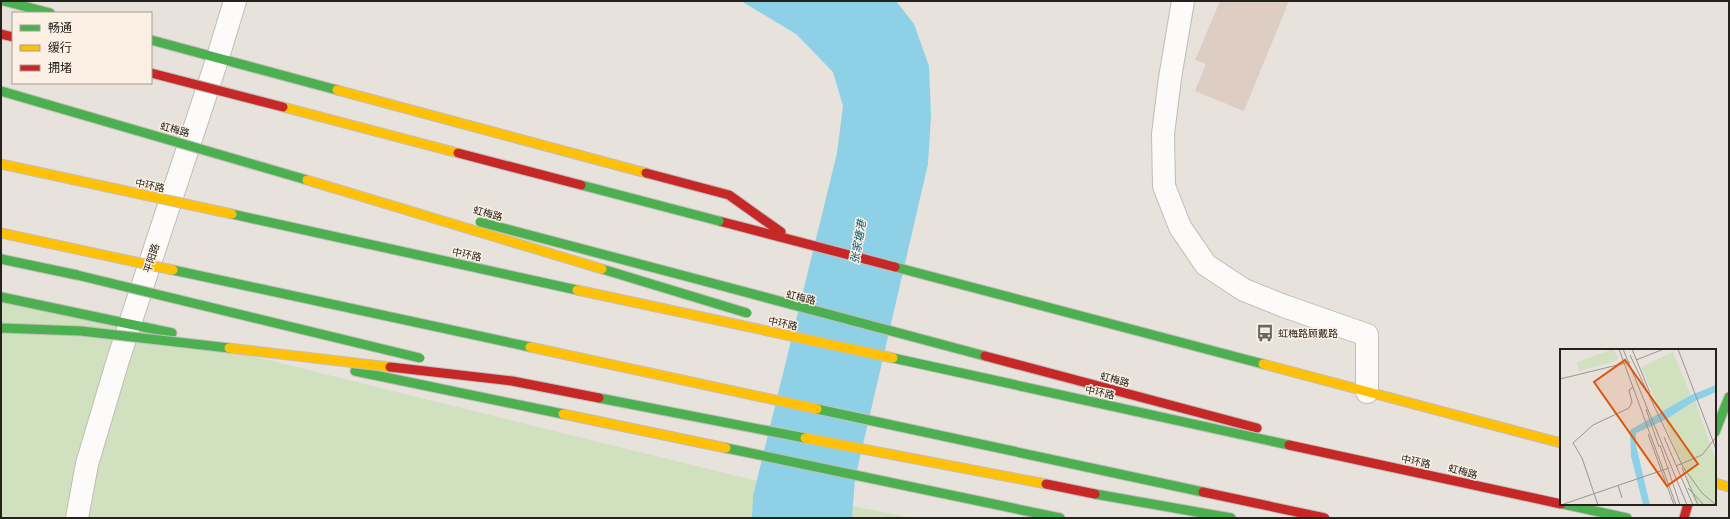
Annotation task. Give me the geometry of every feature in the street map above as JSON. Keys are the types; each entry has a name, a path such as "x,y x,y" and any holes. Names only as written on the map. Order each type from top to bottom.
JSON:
{"main road":[{"path":"4,1 46,12"},
{"path":"1,34 12,37"},
{"path":"152,40 729,195 792,240"},
{"path":"152,73 937,278 1560,443"},
{"path":"1,91 212,151 753,314"},
{"name":"虹梅路","path":"1,94 781,303 923,339 1596,518"},
{"name":"中环路","path":"1,164 1560,504"},
{"path":"1,233 1325,518"},
{"path":"1,259 78,275 426,360"},
{"path":"1,297 1060,518"},
{"path":"1,328 81,331 512,381"},
{"path":"798,328 905,360"},
{"path":"442,364 512,381 1095,494 1230,518"},
{"path":"1716,430 1729,397"},
{"path":"1716,483 1729,487"},
{"name":"中环路","path":"1567,505 1627,518"},
{"path":"1684,518 1688,505"}],"street":[{"name":"平阳路","path":"77,518 87,464 129,324 218,57 235,1"},
{"path":"1183,1 1170,78 1163,134 1164,186 1180,227 1206,265 1244,290 1284,306 1367,335 1367,392"}],"green space":[{"path":"1,294 757,481 754,518 1,518"},
{"path":"853,506 912,518 852,518"}],"water":[{"name":"张家塘港","path":"741,1 896,1 914,24 929,66 931,116 928,164 855,479 852,518 752,518 753,496 837,153 843,106 833,72 796,34"}],"building":[{"path":"1220,1 1289,1 1244,111 1195,91 1206,64 1195,60"}],"traffic: fast":[{"path":"4,1 46,12"},
{"path":"152,40 337,90"},
{"path":"1,91 307,180"},
{"path":"581,185 719,221"},
{"path":"232,214 577,290"},
{"path":"480,222 704,281"},
{"path":"1,259 77,275"},
{"path":"895,267 1263,364"},
{"path":"602,269 747,313"},
{"path":"173,270 530,347"},
{"path":"77,275 420,358"},
{"path":"704,281 985,356"},
{"path":"1,297 172,333"},
{"path":"1,328 81,331 229,348"},
{"path":"893,358 1289,445"},
{"path":"355,371 563,414"},
{"path":"1716,430 1729,397"},
{"path":"599,398 805,438"},
{"path":"817,409 1203,492"},
{"path":"726,448 1060,518"},
{"path":"1095,494 1231,518"},
{"path":"1568,505 1627,518"}],"traffic: slow":[{"path":"337,90 646,173"},
{"path":"283,107 458,153"},
{"path":"1,164 232,214"},
{"path":"307,180 602,269"},
{"path":"1,233 173,270"},
{"path":"577,290 893,358"},
{"path":"530,347 817,409"},
{"path":"229,348 390,367"},
{"path":"1263,364 1560,443"},
{"path":"563,414 726,448"},
{"path":"805,438 1046,484"},
{"path":"1716,483 1729,487"}],"traffic: jam":[{"path":"1,34 12,37"},
{"path":"152,73 283,107"},
{"path":"458,153 581,185"},
{"path":"646,173 729,195 781,232"},
{"path":"719,221 895,267"},
{"path":"985,356 1257,428"},
{"path":"390,367 512,381 599,398"},
{"path":"1289,445 1560,504"},
{"path":"1046,484 1095,494"},
{"path":"1203,492 1325,518"},
{"path":"1684,518 1688,505"}],"place":[{"name":"虹梅路顾戴路","path":"1265,333"}]}
